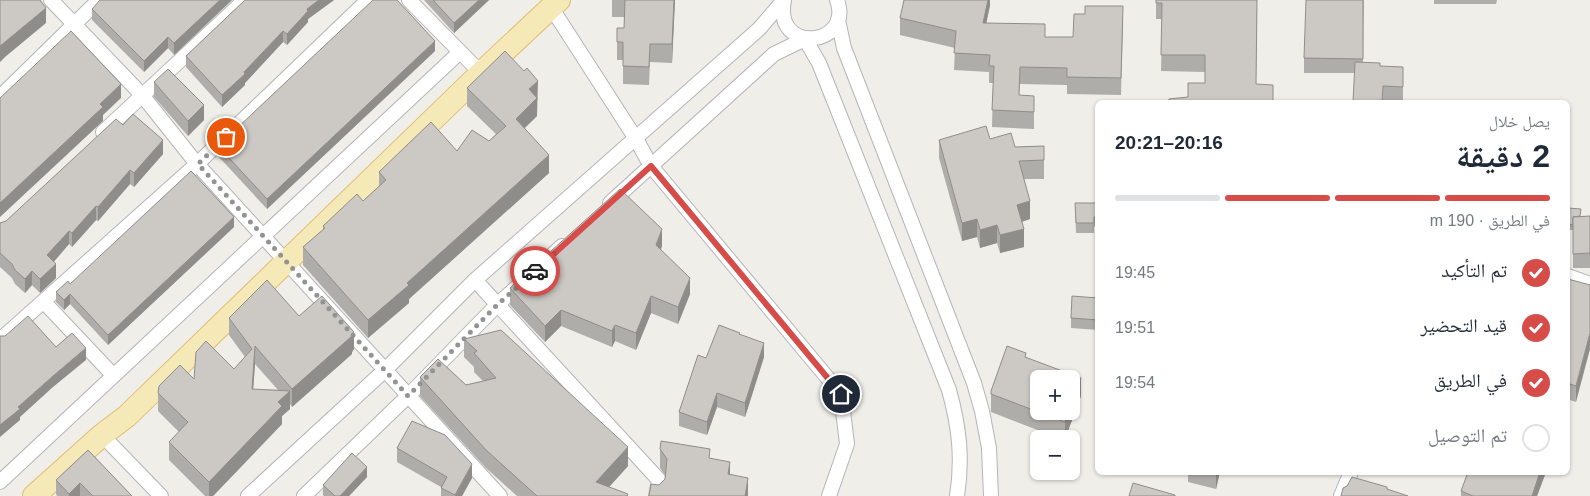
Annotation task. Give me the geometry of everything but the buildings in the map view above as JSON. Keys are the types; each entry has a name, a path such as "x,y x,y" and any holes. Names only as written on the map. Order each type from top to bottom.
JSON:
{"main road":[{"path":"34,496 102,435 127,416 481,73 555,4"}],"street":[{"path":"51,0 142,95 198,164 262,236 500,496"},
{"path":"0,97 98,0"},
{"path":"93,142 245,0"},
{"path":"0,340 198,164 368,0"},
{"path":"409,0 481,73"},
{"path":"784,0 782,10 784,20 796,36 805,39 816,39 825,36 833,29 838,20"},
{"path":"248,496 385,370 475,280 759,29 784,0"},
{"path":"839,1 838,20 844,48 974,383 989,448 991,496"},
{"path":"555,4 651,166 841,394 847,444 829,496"},
{"path":"600,212 774,54 805,39"},
{"path":"805,39 819,63 949,390 956,417 960,450 961,473 957,496"},
{"path":"0,482 460,52"},
{"path":"304,496 408,396 497,305 570,239"},
{"path":"1570,277 1590,284"},
{"path":"475,280 659,480 656,496"},
{"path":"44,302 113,375"},
{"path":"102,435 161,496"},
{"path":"1341,496 1350,475"}],"way so far":[{"path":"226,137 198,164 408,396 497,305 535,271"}],"route":[{"path":"535,271 651,166 841,394"}]}
